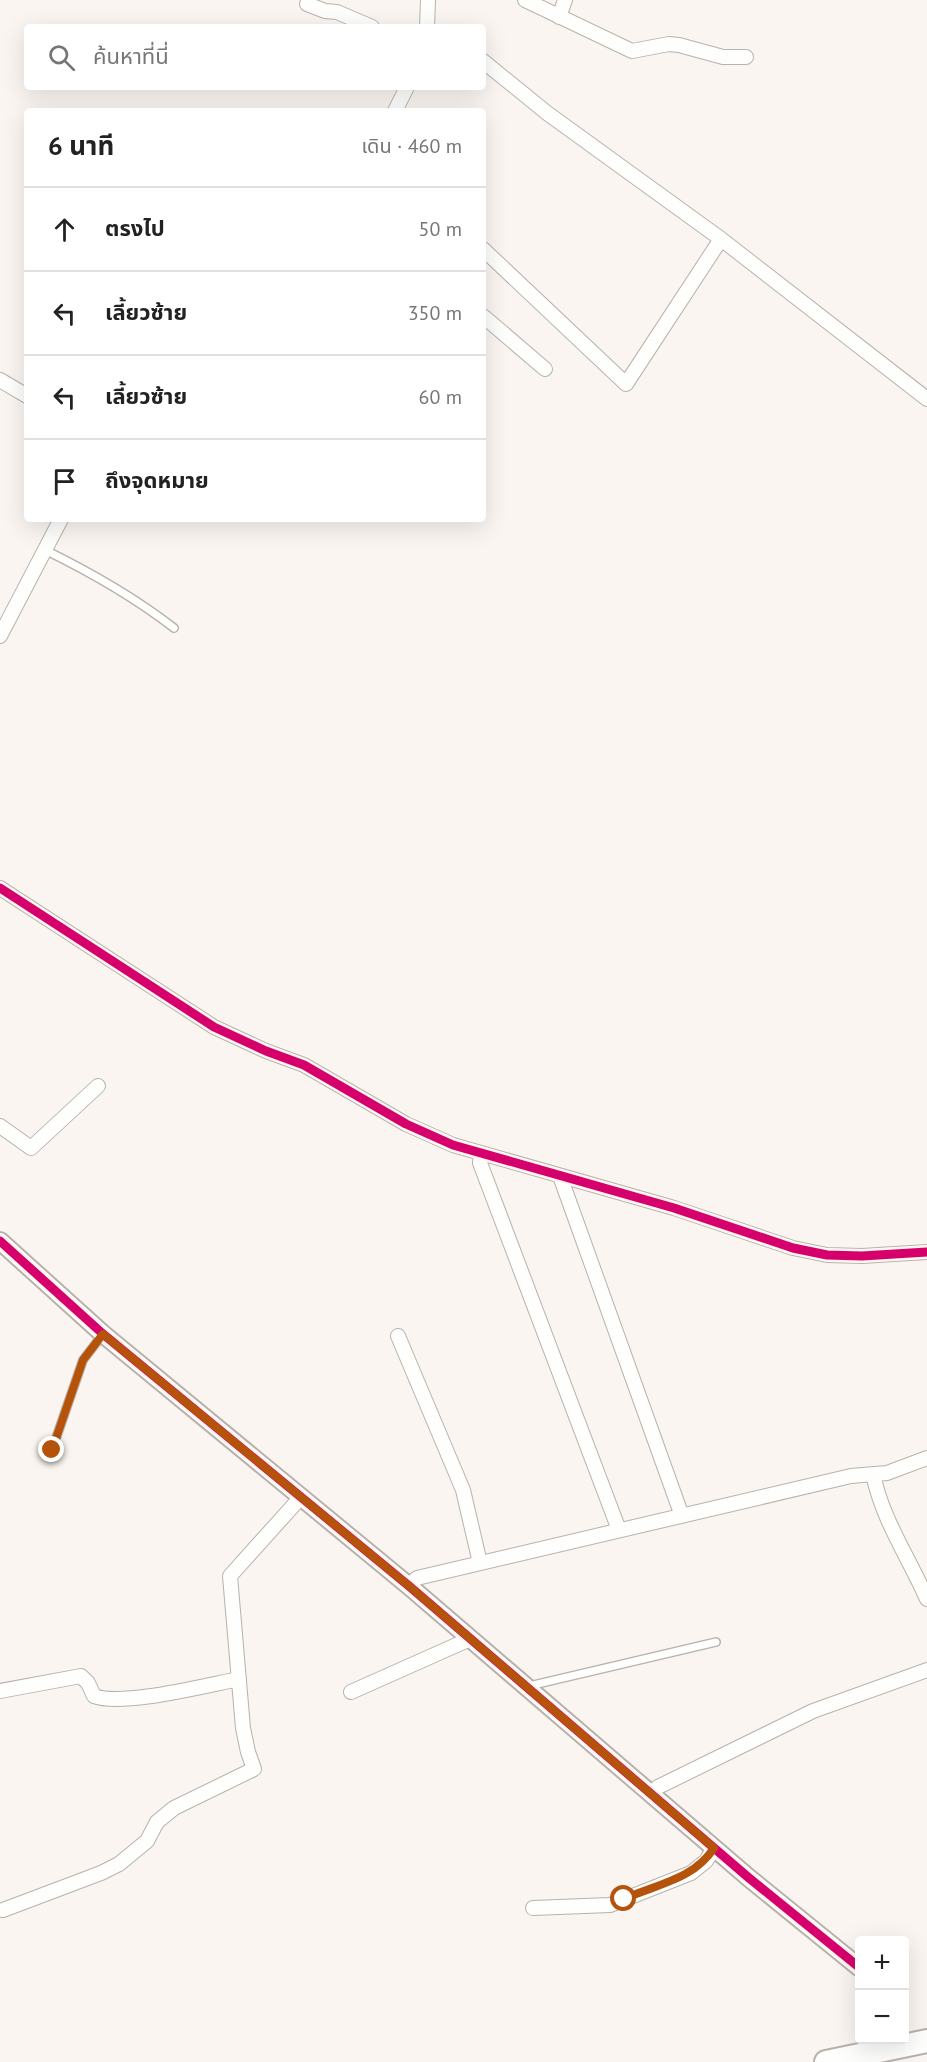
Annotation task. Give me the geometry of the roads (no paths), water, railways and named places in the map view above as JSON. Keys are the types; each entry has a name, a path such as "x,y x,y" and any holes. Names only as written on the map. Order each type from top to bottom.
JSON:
{"highway":[{"path":"826,2062 912,2042"}],"street":[{"path":"428,0 430,24"},
{"path":"525,0 632,51 669,44 723,57 746,57"},
{"path":"559,17 565,0"},
{"path":"307,4 325,11 337,12 365,24"},
{"path":"486,63 547,113 721,239 927,399"},
{"path":"396,108 406,90"},
{"path":"486,252 626,384 721,239"},
{"path":"486,319 545,369"},
{"path":"0,380 24,394"},
{"path":"0,636 59,522"},
{"path":"0,888 213,1026 266,1051 304,1065 406,1124 453,1145 674,1208 793,1248 827,1255 862,1256 927,1252"},
{"path":"0,1126 31,1148 98,1086"},
{"path":"481,1153 480,1163 619,1530"},
{"path":"560,1176 682,1516"},
{"path":"0,1241 103,1334 409,1586 714,1848 855,1964"},
{"path":"398,1336 464,1490 480,1563"},
{"path":"409,1586 417,1578 851,1476 887,1473 927,1458"},
{"path":"873,1474 891,1526 927,1599"},
{"path":"3,1910 119,1864 147,1841 157,1822 174,1808 254,1769 243,1728 230,1576 302,1497"},
{"path":"351,1692 470,1639"},
{"path":"651,1794 658,1787 724,1753 813,1711 927,1670"},
{"path":"0,1691 81,1676 88,1683 94,1696 125,1698 162,1694 239,1679"},
{"path":"533,1908 610,1905 691,1873 706,1861 714,1848"}],"lane":[{"path":"45,550 107,583 149,609 174,628"},
{"path":"52,1450 83,1360 103,1334"},
{"path":"525,1686 716,1642"}]}
